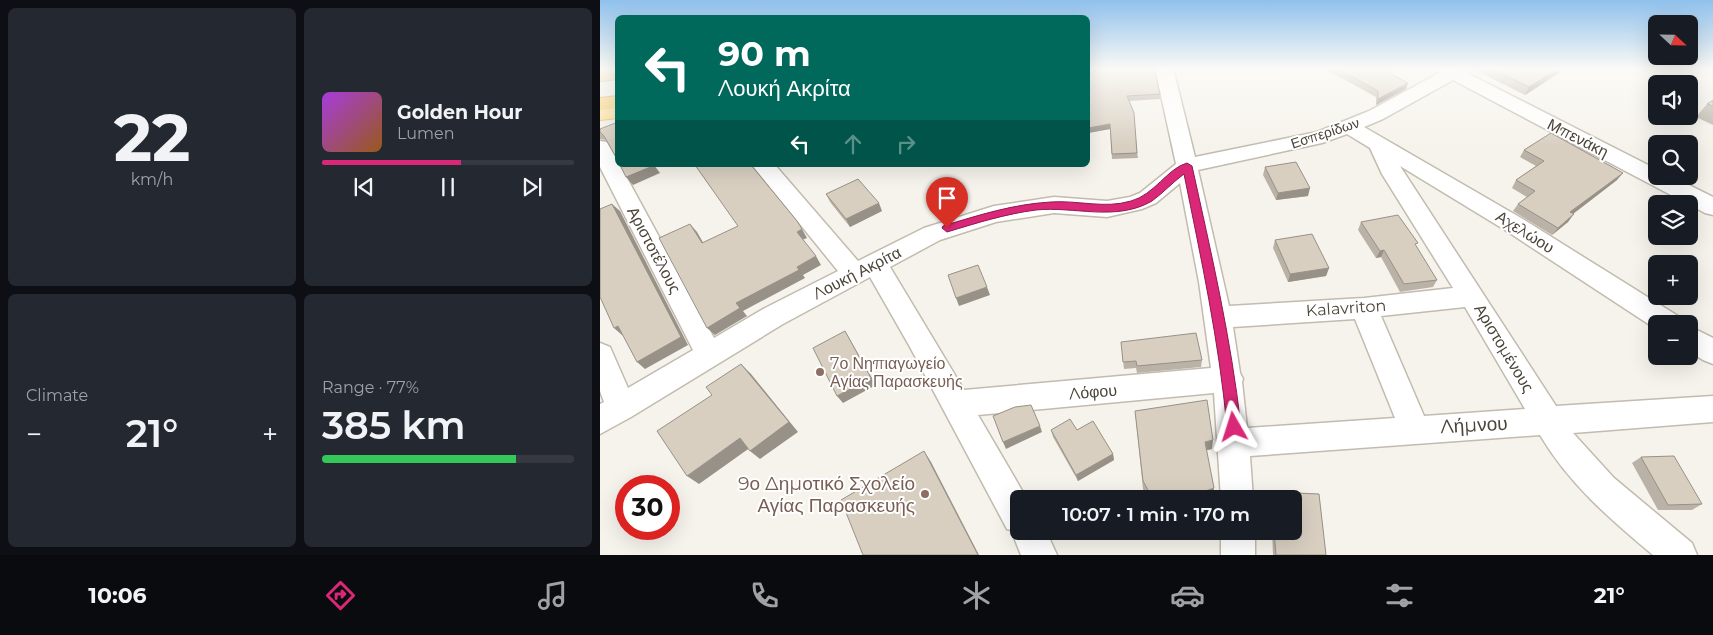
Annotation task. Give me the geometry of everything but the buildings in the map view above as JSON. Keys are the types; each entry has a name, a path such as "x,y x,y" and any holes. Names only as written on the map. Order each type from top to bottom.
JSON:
{"highway":[{"path":"600,104 615,102"}],"main road":[{"path":"600,114 615,112"}],"street":[{"path":"1170,94 1187,166 1229,379 1235,443 1237,490"},
{"name":"Εσπερίδων","path":"1187,166 1299,143 1349,127 1376,115 1411,94"},
{"name":"Μπενάκη","path":"1492,94 1713,208"},
{"path":"1349,127 1378,144"},
{"name":"Αριστομένους","path":"1378,144 1393,174 1578,466 1597,485 1680,555"},
{"name":"Αχελώου","path":"1378,144 1513,224 1655,315"},
{"name":"Αριστοτέλους","path":"600,146 709,354"},
{"name":"Λουκή Ακρίτα","path":"610,414 709,354 932,234 994,214 1054,205 1107,209 1134,204 1148,198 1187,166"},
{"path":"766,167 865,269 956,404 1010,500"},
{"name":"Kalavriton","path":"1218,316 1364,308 1472,296"},
{"path":"1364,308 1415,429"},
{"path":"1698,342 1713,352"},
{"path":"600,356 610,414"},
{"name":"Λόφου","path":"956,404 1229,379"},
{"name":"Λήμνου","path":"1235,443 1713,409"},
{"path":"1032,540 1040,555"},
{"path":"1238,540 1238,555"}],"place":[{"name":"7ο Νηπιαγωγείο Αγίας Παρασκευής","path":"820,372"},
{"name":"9ο Δημοτικό Σχολείο Αγίας Παρασκευής","path":"925,494"}],"route":[{"path":"947,228 994,214 1035,207 1054,205 1107,209 1134,204 1148,198 1162,188 1187,166 1218,316 1229,379 1234,427"}]}
